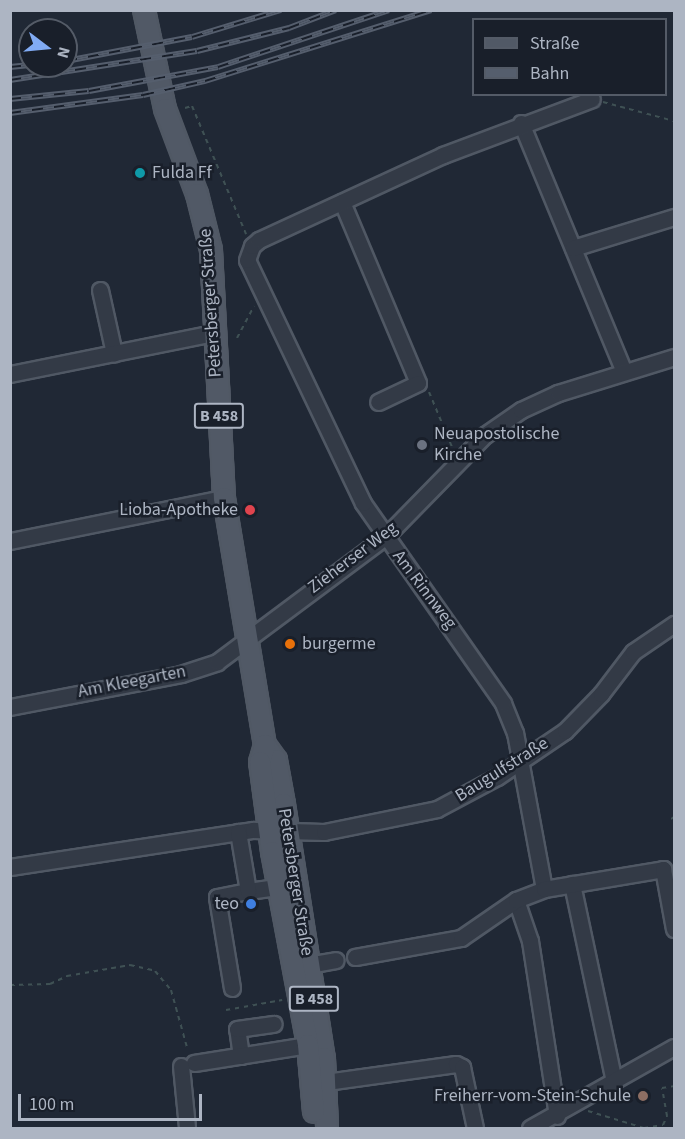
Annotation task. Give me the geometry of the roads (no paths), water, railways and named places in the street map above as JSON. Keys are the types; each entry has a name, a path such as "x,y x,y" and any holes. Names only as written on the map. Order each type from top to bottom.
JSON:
{"main road":[{"name":"Petersberger Straße","path":"144,10 165,109 205,220 211,250 224,498 266,745 276,760 277,887 308,1045 315,1128"},
{"name":"Petersberger Straße","path":"278,832 308,965 326,1082 327,1128"}],"street":[{"path":"378,402 418,382 342,202 521,123 592,99"},
{"path":"521,123 624,372"},
{"name":"Am Rinnweg","path":"342,202 254,241 248,253 248,267 363,503 498,694 515,733 544,889"},
{"path":"573,248 675,217"},
{"path":"100,290 114,354"},
{"path":"10,374 214,333"},
{"name":"Zieherser Weg","path":"247,640 385,537 485,435 521,410 558,393 675,357"},
{"path":"10,541 224,498"},
{"name":"Baugulfstraße","path":"10,867 238,832 324,832 437,809 520,762 584,713 633,652 675,624"},
{"name":"Am Kleegarten","path":"10,707 197,669 223,658 247,640"},
{"path":"238,832 248,891"},
{"path":"355,957 461,938 516,900 544,889 663,869 675,929"},
{"path":"572,884 614,1082"},
{"path":"232,988 217,897 277,887"},
{"path":"516,900 530,941 557,1116"},
{"path":"308,965 336,960"},
{"path":"241,1056 237,1029 274,1023"},
{"path":"187,1127 187,1065 308,1045"},
{"path":"530,1128 557,1116 675,1047"},
{"path":"326,1082 459,1065 475,1128"}],"railway":[{"path":"78,59 192,37 281,10"},
{"path":"10,80 197,51 289,28 336,10"},
{"path":"10,99 89,91 218,67 389,10"},
{"path":"10,113 143,95 205,81 431,10"},
{"path":"10,67 18,66"}],"place":[{"name":"Fulda Ff","path":"140,173"},
{"name":"Neuapostolische Kirche","path":"422,445"},
{"name":"Lioba-Apotheke","path":"250,510"},
{"name":"burgerme","path":"290,644"},
{"name":"teo","path":"251,904"},
{"name":"Freiherr-vom-Stein-Schule","path":"643,1096"}]}
